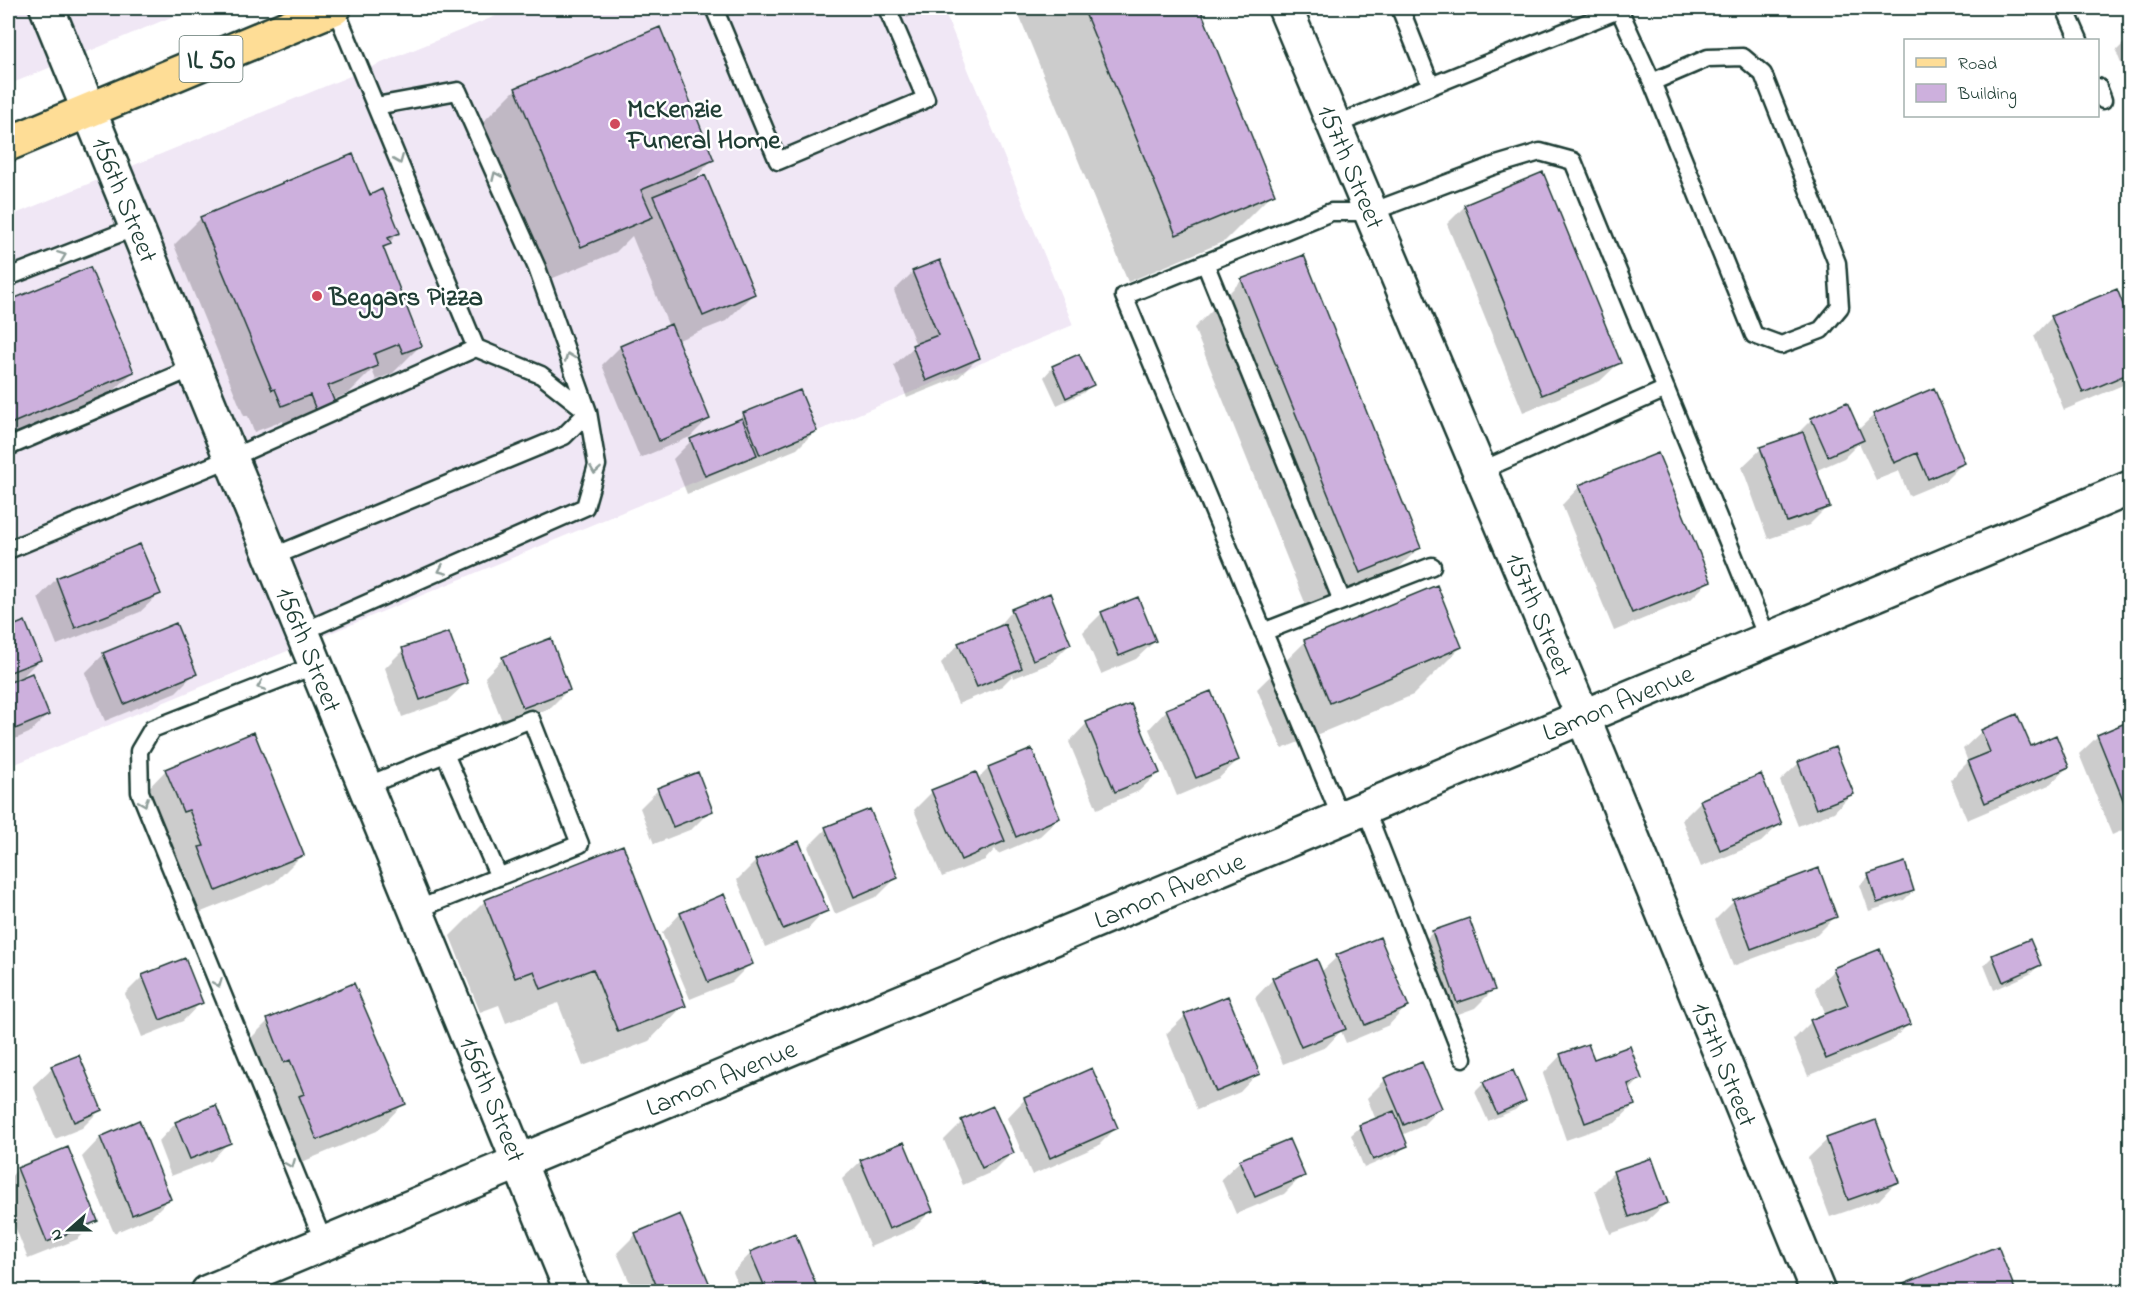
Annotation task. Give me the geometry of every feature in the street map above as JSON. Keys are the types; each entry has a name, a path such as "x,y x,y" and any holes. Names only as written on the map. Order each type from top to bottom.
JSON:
{"main road":[{"name":"IL 50","path":"8,144 334,8"}],"street":[{"name":"156th Street","path":"47,8 572,1292"},
{"name":"157th Street","path":"1286,8 1583,717 1818,1292"},
{"name":"Lamon Avenue","path":"208,1292 2130,488"}],"lane":[{"path":"334,8 476,348 541,375 588,412"},
{"path":"714,8 778,161 926,99 887,8"},
{"path":"1400,8 1431,86"},
{"path":"1335,125 1621,8 1754,335 1781,345 1821,330 1840,307 1838,262 1763,74 1743,57 1708,58 1652,82"},
{"path":"2065,8 2079,39"},
{"path":"302,633 585,507 597,465 588,412 537,268 458,91 376,106"},
{"path":"1463,1058 1353,813 1263,632 1124,296 1330,212 1371,212 1493,166 1540,152 1573,161 1768,640"},
{"path":"8,277 136,227"},
{"path":"1205,263 1341,601"},
{"path":"8,550 231,458 476,348"},
{"path":"8,447 193,368"},
{"path":"1480,471 1666,389"},
{"path":"272,558 564,436 588,412"},
{"path":"1263,632 1432,566"},
{"path":"316,665 152,729 139,751 140,792 324,1243"},
{"path":"366,786 531,719 580,844 416,909"},
{"path":"445,754 499,877"}],"shaded area":[{"path":"8,8 193,8 8,85"},
{"path":"515,8 943,8 1073,325 8,767 8,217"}],"building":[{"path":"1083,8 1200,8 1275,194 1176,235"},
{"name":"McKenzie Funeral Home","path":"660,27 714,160 641,190 653,217 581,247 515,88"},
{"name":"Beggars Pizza","path":"353,154 370,195 382,189 400,233 388,238 391,244 383,247 422,346 403,353 399,344 374,354 378,366 328,386 335,403 316,410 310,395 282,406 275,389 272,390 200,217"},
{"path":"1543,172 1621,363 1542,395 1464,205"},
{"path":"705,175 755,294 703,316 653,196"},
{"path":"1304,255 1421,548 1360,573 1241,279"},
{"path":"940,260 980,358 926,381 912,345 938,335 912,271"},
{"path":"90,267 134,372 8,425 8,301"},
{"path":"2117,289 2130,322 2130,373 2083,393 2051,316"},
{"path":"671,324 710,419 659,441 620,346"},
{"path":"1079,354 1094,385 1066,398 1052,366"},
{"path":"1934,388 1965,463 1928,479 1917,453 1894,463 1873,414"},
{"path":"800,390 817,431 760,455 743,413"},
{"path":"1847,402 1864,440 1828,456 1811,418"},
{"path":"742,418 757,455 705,476 690,439"},
{"path":"1803,432 1830,507 1787,522 1760,447"},
{"path":"1658,453 1711,581 1632,613 1579,485"},
{"path":"140,544 161,594 75,628 56,578"},
{"path":"1437,585 1462,647 1330,703 1304,640"},
{"path":"1050,593 1071,644 1033,660 1011,609"},
{"path":"1138,597 1156,641 1119,656 1101,612"},
{"path":"25,621 41,660 8,673 8,628"},
{"path":"176,623 197,674 124,704 103,653"},
{"path":"1005,624 1022,668 977,687 958,643"},
{"path":"449,632 468,683 420,700 402,648"},
{"path":"551,638 570,690 523,708 502,657"},
{"path":"32,673 49,715 8,732 8,683"},
{"path":"1211,691 1239,760 1196,778 1166,709"},
{"path":"1131,704 1160,773 1115,792 1086,722"},
{"path":"2017,714 2031,746 2056,735 2069,767 1985,803 1968,761 1990,752 1981,730"},
{"path":"2130,721 2130,817 2097,735"},
{"path":"254,732 304,855 216,891 199,847 204,846 189,810 183,812 165,769"},
{"path":"1835,747 1854,794 1816,809 1798,762"},
{"path":"1032,749 1060,818 1016,837 988,767"},
{"path":"698,772 713,811 673,827 657,788"},
{"path":"976,772 1005,841 961,860 931,790"},
{"path":"1761,774 1782,824 1720,850 1700,800"},
{"path":"870,809 898,878 854,897 825,827"},
{"path":"799,841 828,911 783,929 755,860"},
{"path":"623,845 686,1006 618,1032 593,969 541,989 534,971 515,978 484,900"},
{"path":"1905,862 1914,891 1877,903 1868,874"},
{"path":"1819,868 1837,917 1751,949 1733,900"},
{"path":"724,894 753,964 708,982 680,913"},
{"path":"1469,918 1495,990 1457,1003 1432,931"},
{"path":"1380,937 1409,1007 1365,1025 1336,955"},
{"path":"2030,939 2041,965 2003,982 1992,955"},
{"path":"1880,949 1911,1024 1826,1059 1810,1020 1848,1005 1833,968"},
{"path":"185,958 203,1003 160,1020 142,975"},
{"path":"1317,959 1346,1029 1301,1047 1272,978"},
{"path":"354,983 406,1104 317,1140 299,1096 304,1094 290,1060 284,1063 267,1019"},
{"path":"1228,996 1260,1074 1216,1092 1184,1014"},
{"path":"1588,1044 1594,1059 1630,1046 1642,1079 1628,1084 1635,1105 1585,1123 1560,1054"},
{"path":"79,1055 102,1110 74,1122 51,1066"},
{"path":"1422,1062 1442,1108 1404,1125 1384,1078"},
{"path":"1092,1068 1118,1128 1050,1158 1024,1098"},
{"path":"1513,1070 1526,1101 1497,1114 1483,1082"},
{"path":"216,1105 231,1143 190,1159 175,1122"},
{"path":"993,1106 1014,1153 982,1168 961,1120"},
{"path":"1394,1111 1408,1146 1373,1160 1359,1125"},
{"path":"139,1120 171,1199 132,1215 100,1137"},
{"path":"1876,1120 1899,1182 1848,1200 1826,1138"},
{"path":"1289,1139 1305,1176 1255,1197 1239,1160"},
{"path":"904,1142 933,1211 889,1229 860,1160"},
{"path":"68,1147 98,1221 47,1242 17,1168"},
{"path":"1652,1158 1668,1203 1629,1217 1613,1171"},
{"path":"680,1214 713,1292 659,1292 635,1233"},
{"path":"795,1233 819,1292 767,1292 750,1252"},
{"path":"1998,1246 2016,1292 1891,1292 1891,1289"},
{"path":"986,1282 990,1292 961,1292"}],"place":[{"name":"McKenzie Funeral Home","path":"615,124"},
{"name":"Beggars Pizza","path":"317,296"}]}
